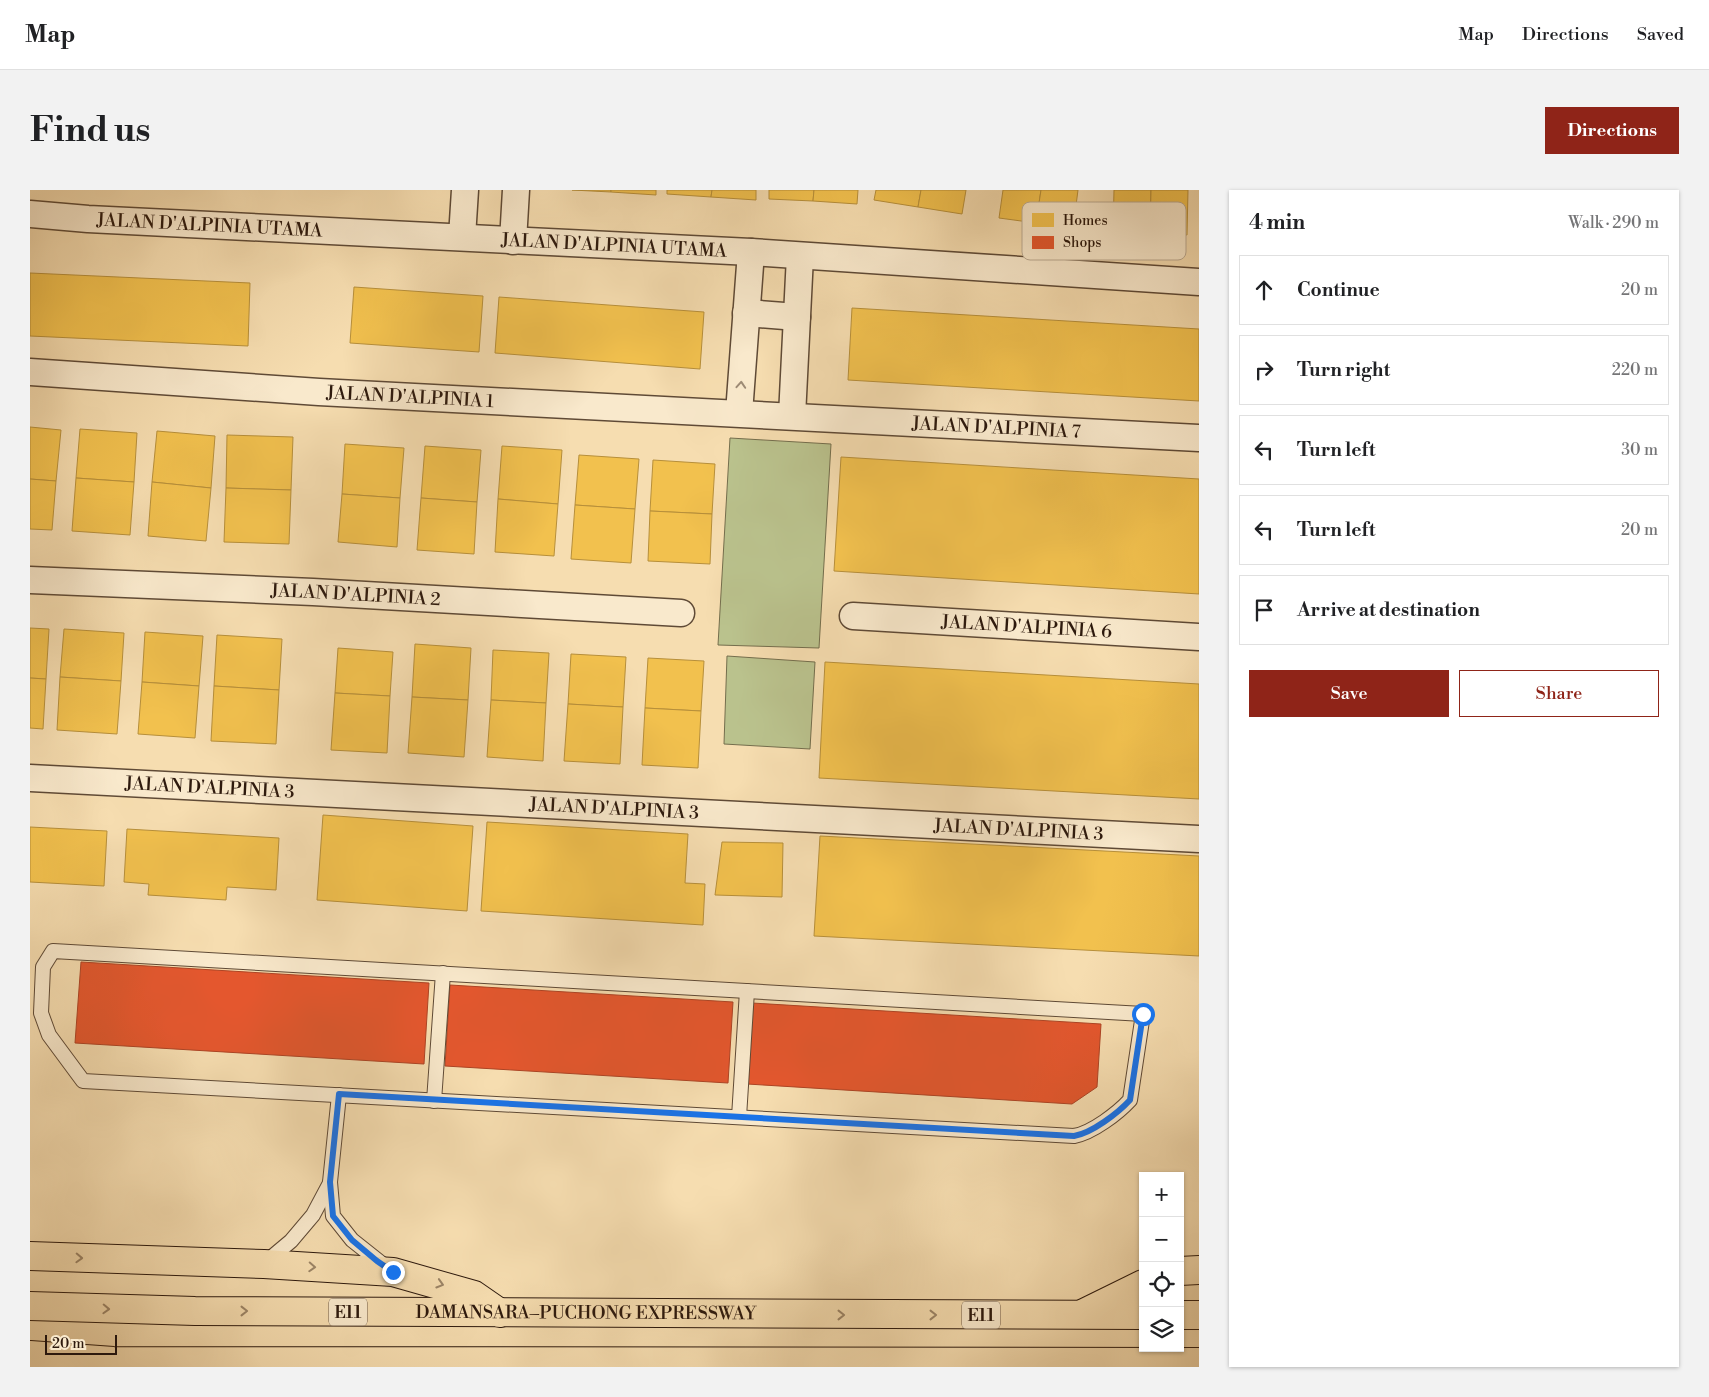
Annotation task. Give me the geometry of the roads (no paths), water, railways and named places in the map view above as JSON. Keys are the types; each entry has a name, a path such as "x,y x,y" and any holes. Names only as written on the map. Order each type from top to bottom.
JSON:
{"highway":[{"path":"30,1256 264,1264 393,1272 474,1295 500,1313"},
{"path":"1078,1315 1139,1286"},
{"name":"DAMANSARA–PUCHONG EXPRESSWAY","path":"30,1306 195,1311 1139,1315"},
{"path":"1184,1315 1199,1315"},
{"path":"30,1355 101,1364 1199,1362"}],"street":[{"path":"462,236 465,190"},
{"path":"513,240 516,190"},
{"name":"JALAN D'ALPINIA UTAMA","path":"30,214 88,219 462,236 751,252 1199,282"},
{"path":"739,413 751,252"},
{"path":"792,416 800,256"},
{"path":"746,313 797,317"},
{"name":"JALAN D'ALPINIA 1","path":"30,372 319,392 792,416"},
{"name":"JALAN D'ALPINIA 7","path":"792,416 1199,438"},
{"name":"JALAN D'ALPINIA 2","path":"30,580 313,592 681,613"},
{"name":"JALAN D'ALPINIA 6","path":"853,616 1199,637"},
{"name":"JALAN D'ALPINIA 3","path":"30,778 1199,839"}],"lane":[{"path":"53,951 443,974 747,991 1143,1014 1130,1100 1084,1134 1074,1136 83,1081 49,1035 41,1013 43,967 53,951"},
{"path":"434,1101 443,974"},
{"path":"739,1117 747,991"},
{"path":"339,1094 330,1182 333,1216 352,1240 393,1272"},
{"path":"264,1264 291,1241 313,1215 330,1182"}]}
